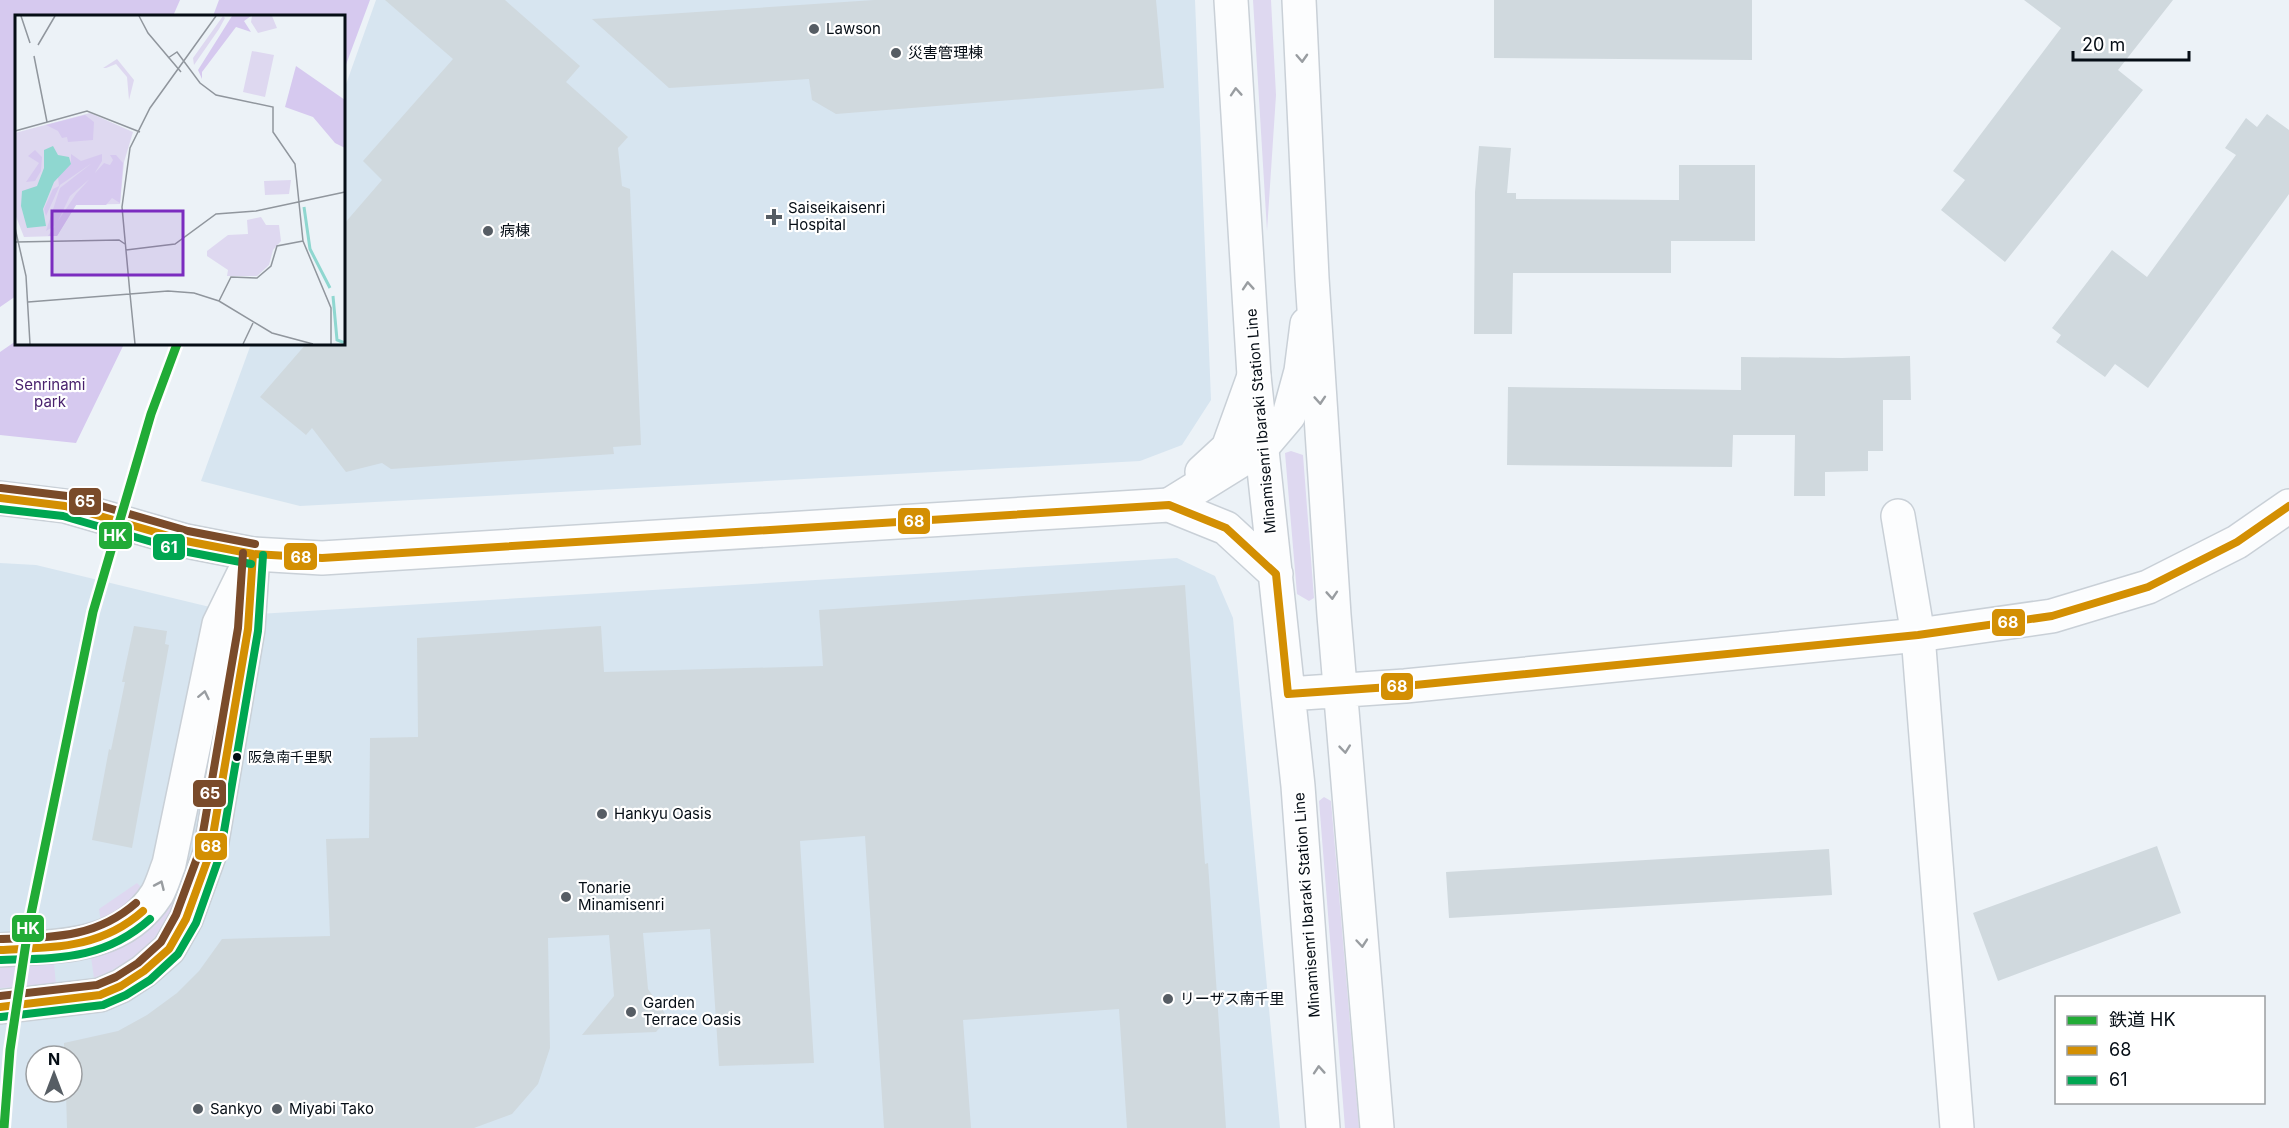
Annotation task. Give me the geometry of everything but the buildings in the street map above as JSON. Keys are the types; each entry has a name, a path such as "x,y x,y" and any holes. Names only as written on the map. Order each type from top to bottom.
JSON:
{"street":[{"name":"Minamisenri Ibaraki Station Line","path":"1231,0 1254,376 1298,786 1323,1128"},
{"path":"1299,0 1312,278 1339,691 1377,1128"},
{"path":"1169,505 1261,448 1289,415 1301,371 1312,278"},
{"path":"1169,505 1228,447 1254,376"},
{"path":"0,498 65,506 186,541 253,554 322,558 1169,505 1226,528 1276,574"},
{"path":"1288,694 1918,635 2052,616 2148,586 2237,542 2289,506"},
{"path":"1898,516 1918,635 1957,1128"},
{"path":"0,950 75,945 98,940 127,926 139,916 158,891 169,864 219,624 253,554"},
{"path":"0,1007 100,995 121,986 144,971 169,948 186,919 210,853 248,629 253,554"}],"shaded area":[{"name":"Saiseikaisenri Hospital","path":"376,0 1195,0 1211,400 1182,445 1140,461 300,506 201,481 251,345 345,345 345,87"},
{"path":"1253,0 1271,0 1276,95 1267,231"},
{"path":"1291,451 1303,455 1314,598 1309,601 1297,594 1285,453"},
{"path":"1177,558 1215,576 1233,618 1280,1128 0,1128 0,563 36,565 243,615"},
{"path":"1324,797 1331,801 1359,1128 1345,1128 1319,801"},
{"path":"137,883 140,886 141,895 101,923 99,909"},
{"path":"179,892 166,922 157,935 124,964 94,978 91,957 119,947 141,933"},
{"path":"54,963 56,985 0,988 0,967"}],"green space":[{"path":"0,0 180,0 173,15 15,15 15,297 0,307"},
{"path":"219,0 370,0 345,67 345,15 213,15"},
{"name":"Senrinami park","path":"15,342 15,345 124,345 76,443 0,435 0,352"}],"rail line":[{"name":"HK","path":"4,1128 10,1050 28,929 93,612 151,414 177,345"}],"transit line":[{"name":"65","path":"1,488 67,496 188,531 255,544"},
{"name":"68","path":"0,498 65,506 186,541 253,554 322,558 1169,505 1226,528 1276,574 1288,694 1405,686 1918,635 2052,616 2148,587 2237,542 2289,506"},
{"name":"61","path":"0,509 63,516 183,551 251,564"},
{"name":"65","path":"0,996 97,985 116,977 138,963 161,942 176,915 200,850 238,628 243,553"},
{"name":"68","path":"0,1007 100,995 121,986 144,971 169,949 186,919 210,853 248,629 253,554"},
{"name":"61","path":"1,1017 103,1005 126,995 150,980 178,954 196,923 220,855 258,631 263,555"},
{"name":"65","path":"0,939 37,938 88,930 105,924 136,903"},
{"name":"68","path":"0,950 76,944 110,933 143,911"},
{"name":"61","path":"1,960 42,959 80,954 115,942 150,919"}],"place":[{"name":"Lawson","path":"814,29"},
{"name":"災害管理棟","path":"896,53"},
{"name":"Saiseikaisenri Hospital","path":"774,217"},
{"name":"病棟","path":"488,231"},
{"name":"阪急南千里駅","path":"237,757"},
{"name":"Hankyu Oasis","path":"602,814"},
{"name":"Tonarie Minamisenri","path":"566,897"},
{"name":"リーザス南千里","path":"1168,999"},
{"name":"Garden Terrace Oasis","path":"631,1012"},
{"name":"Sankyo","path":"198,1109"},
{"name":"Miyabi Tako","path":"277,1109"}]}
